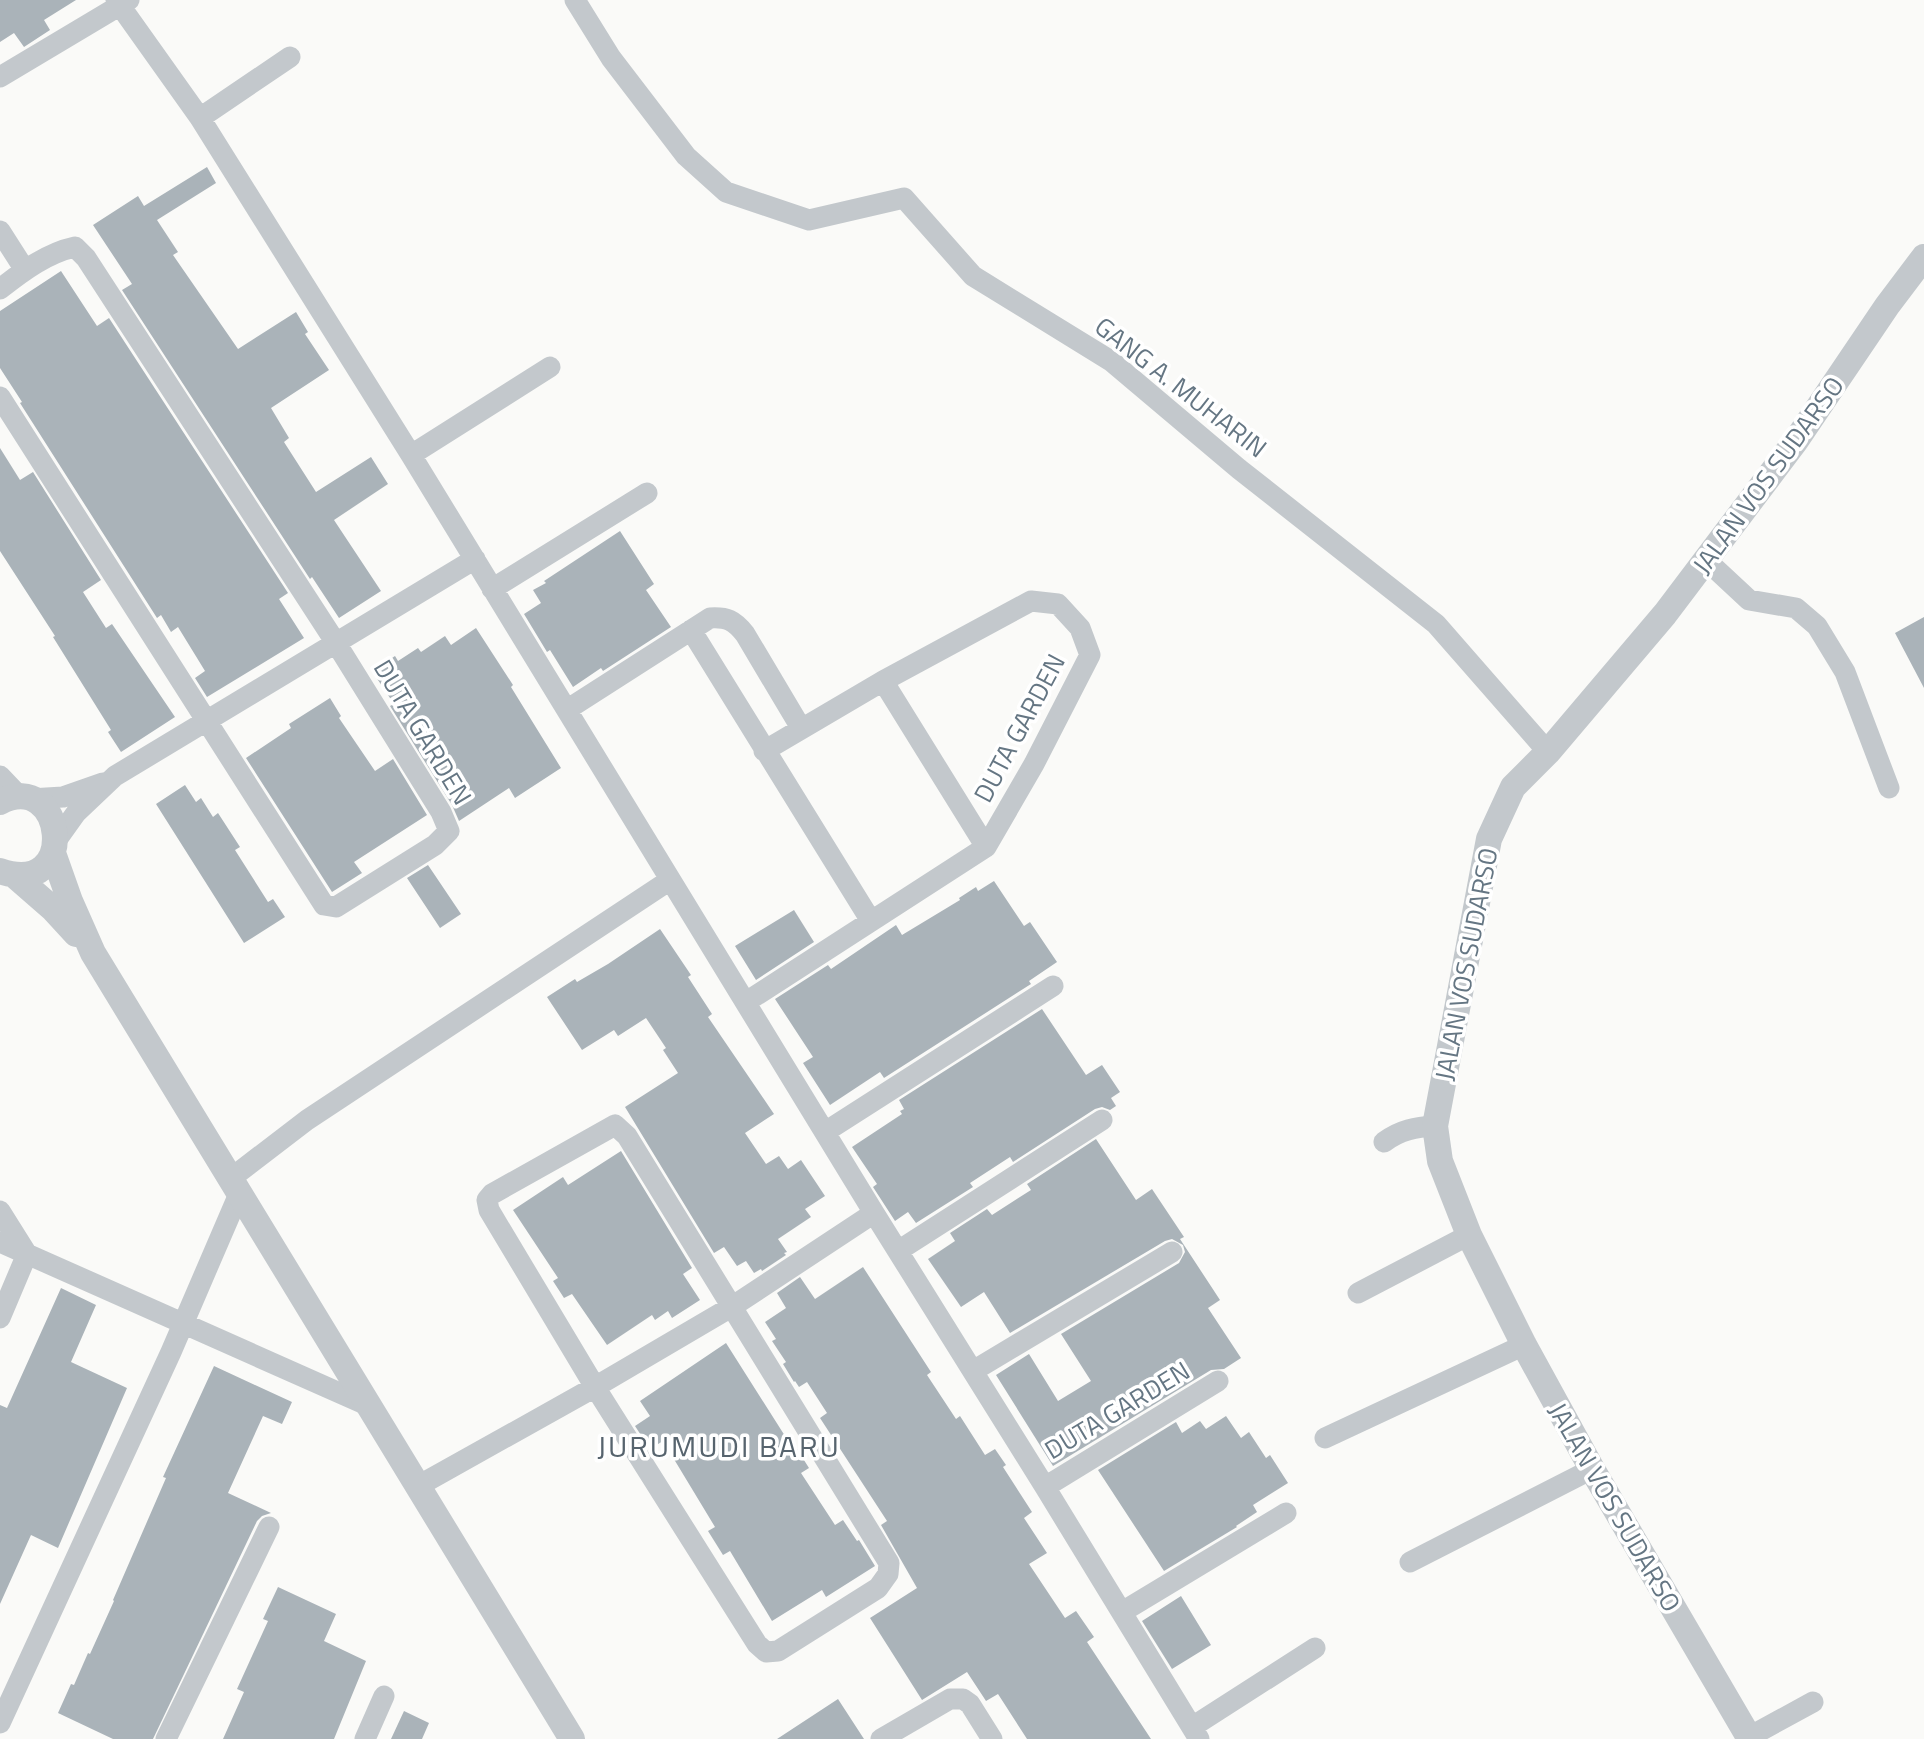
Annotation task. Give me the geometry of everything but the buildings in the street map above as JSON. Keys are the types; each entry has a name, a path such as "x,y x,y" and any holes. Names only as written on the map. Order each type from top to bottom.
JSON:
{"street":[{"name":"GANG A. MUHARIN","path":"575,0 611,58 686,156 726,192 809,220 904,198 972,276 1111,361 1239,469 1436,624 1548,752"},
{"path":"0,77 122,2 200,118 411,455 874,1213 1196,1733 1315,1648"},
{"path":"200,118 290,57"},
{"path":"0,231 25,270"},
{"name":"DUTA GARDEN","path":"0,289 59,250 75,247 86,258 336,643 441,811 449,831 435,845 336,907 324,905 0,397"},
{"name":"JALAN VOS SUDARSO","path":"1749,1738 1592,1469 1524,1345 1469,1235 1440,1161 1435,1126 1489,839 1513,787 1548,752 1665,614 1795,442 1887,306 1924,257"},
{"path":"411,455 550,367"},
{"path":"492,589 647,493"},
{"path":"16,799 63,797 108,781 475,559"},
{"path":"1706,560 1749,600 1796,608 1817,626 1844,672 1889,788"},
{"name":"DUTA GARDEN","path":"746,1002 986,847 1034,764 1090,655 1080,628 1058,604 1031,601 883,681 764,751"},
{"path":"568,709 710,618 724,617 736,622 745,634 801,728"},
{"path":"691,631 871,921"},
{"path":"883,681 986,847"},
{"path":"0,776 16,799 47,810 56,830 55,847 70,901 93,953 572,1739"},
{"path":"4,872 24,875 42,867 76,813 108,781"},
{"path":"4,872 53,909 93,953"},
{"path":"0,1723 183,1324 235,1187 252,1161 307,1120 670,880"},
{"path":"825,1132 1053,986"},
{"path":"898,1251 1102,1120"},
{"path":"615,1125 627,1136 733,1306 889,1563 888,1574 878,1588 778,1651 766,1652 757,1644 595,1387 489,1210 488,1200 492,1194 615,1125"},
{"path":"1384,1142 1415,1127 1435,1126"},
{"path":"0,1211 27,1254"},
{"path":"418,1486 733,1306 874,1213"},
{"path":"1358,1293 1469,1235"},
{"path":"0,1242 369,1406"},
{"path":"973,1371 1172,1252"},
{"path":"0,1318 27,1254"},
{"path":"1325,1438 1524,1345"},
{"name":"DUTA GARDEN","path":"1045,1487 1217,1381"},
{"path":"1410,1562 1592,1469"},
{"path":"1122,1612 1286,1513"},
{"path":"166,1739 269,1527"},
{"path":"365,1739 384,1696"},
{"path":"881,1739 950,1699 963,1699 970,1704 992,1739"},
{"path":"1749,1738 1813,1702"}],"district":[{"name":"JURUMUDI BARU","path":"719,1446"}]}
